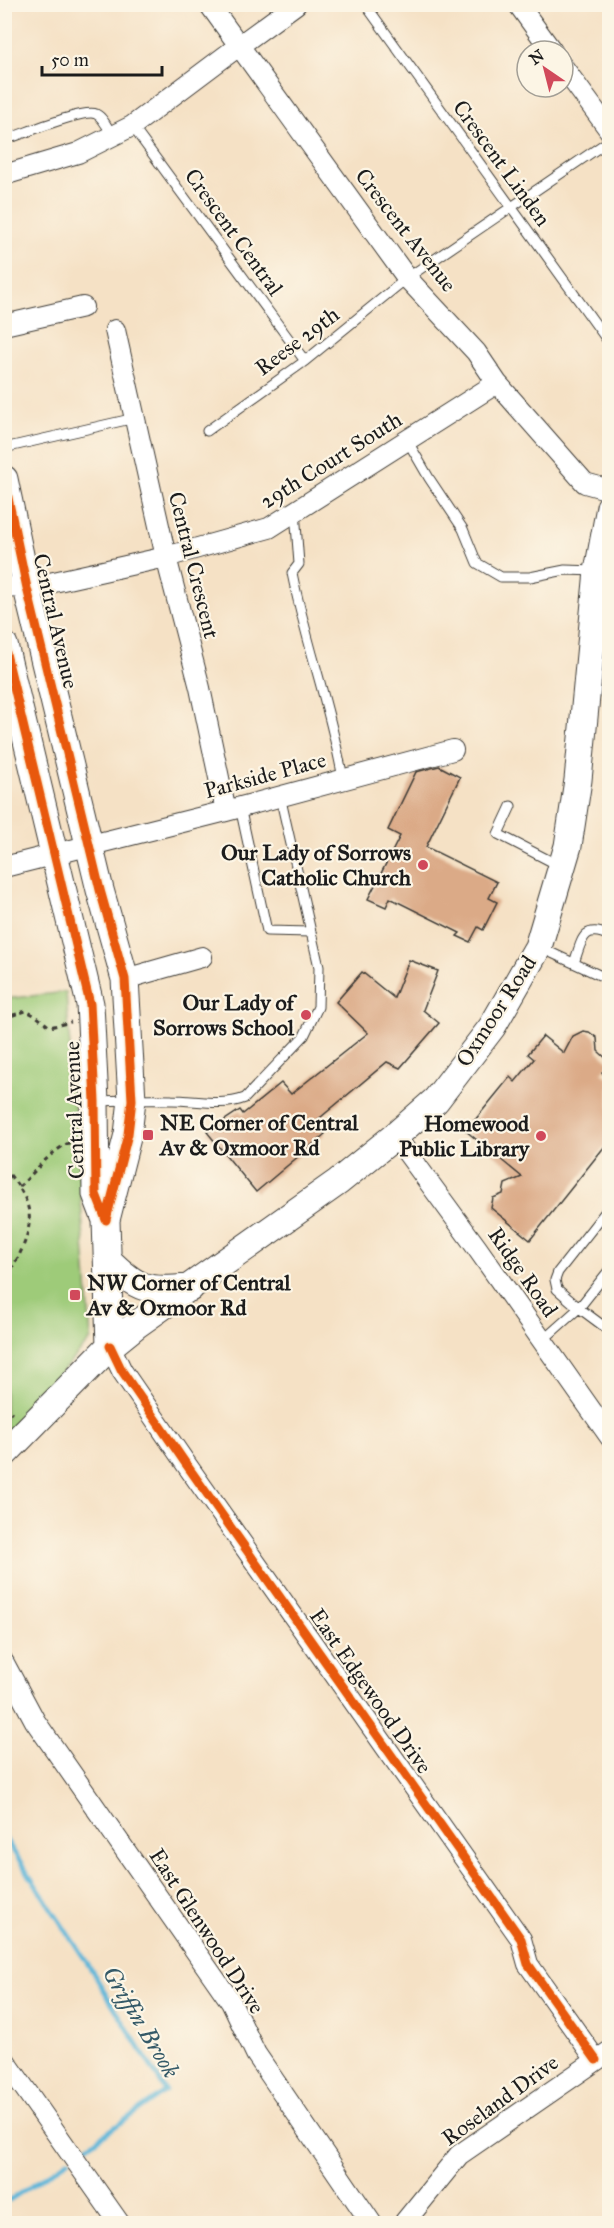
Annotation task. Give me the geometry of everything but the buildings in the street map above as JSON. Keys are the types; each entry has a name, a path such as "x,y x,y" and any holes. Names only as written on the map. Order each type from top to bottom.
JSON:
{"main road":[{"name":"Central Avenue","path":"4,479 16,587 90,845 125,980 132,1100 128,1134 106,1220 110,1346"},
{"name":"Oxmoor Road","path":"4,1454 110,1346 136,1325 338,1182 395,1136 436,1100 492,1027 538,947 568,846 604,574 609,507"},
{"name":"Central Avenue","path":"4,645 90,1004 95,1101 96,1194 106,1220"},
{"path":"108,1260 126,1278 143,1287 160,1290 190,1288"}],"street":[{"name":"Crescent Avenue","path":"209,4 407,278 476,352 497,383 585,483 609,490"},
{"path":"4,175 78,153 132,126 296,4"},
{"path":"518,4 543,39"},
{"path":"575,84 609,131"},
{"path":"4,325 83,307"},
{"name":"Central Crescent","path":"115,330 166,557 233,809"},
{"name":"29th Court South","path":"16,587 166,557 269,528 497,383"},
{"name":"Parkside Place","path":"4,867 453,750"},
{"path":"125,980 202,957"},
{"name":"Ridge Road","path":"395,1136 609,1437"},
{"name":"East Edgewood Drive","path":"110,1346 122,1371 186,1464 521,1939 528,1964 603,2056"},
{"name":"East Glenwood Drive","path":"4,1663 35,1721 231,2002 256,2054 372,2223"},
{"name":"Roseland Drive","path":"403,2223 459,2155 603,2056"},
{"path":"4,2059 120,2223"}],"lane":[{"name":"Crescent Linden","path":"365,4 609,344"},
{"path":"4,140 69,117 91,112 100,116 113,137"},
{"name":"Crescent Central","path":"132,126 305,362"},
{"name":"Reese 29th","path":"207,431 305,362 407,278 609,140"},
{"path":"4,448 135,418"},
{"path":"407,440 463,529 477,563 501,577 530,577 565,570 604,574"},
{"path":"295,511 299,564 292,573 300,611 338,749 343,779"},
{"path":"95,1101 175,1100 208,1103 233,1102 246,1098 304,1036 318,1007 320,967 280,796"},
{"path":"511,806 498,834 562,867"},
{"path":"233,809 267,931 311,932"},
{"path":"574,963 588,932 594,930 609,936"},
{"path":"538,947 609,980"},
{"path":"609,1206 558,1272 555,1280 557,1289 609,1331"},
{"path":"542,1341 579,1308 609,1269"}],"path":[{"path":"4,1018 26,1011 50,1027 77,1022"},
{"path":"19,1187 40,1168 52,1152 71,1142"},
{"path":"4,1168 19,1187 30,1208 29,1231 14,1268 4,1277"},
{"path":"4,1407 12,1413"}],"green space":[{"path":"66,992 91,1339 5,1435 5,999"}],"waterway":[{"name":"Griffin Brook","path":"4,1837 84,1958 166,2091 78,2153"},
{"name":"Griffin Brook","path":"4,2204 69,2160"}],"cycle path":[{"path":"4,479 27,588 100,890 125,979 132,1100 128,1134 106,1220"},
{"path":"4,645 90,1004 95,1101 96,1194 106,1220"},
{"path":"110,1346 122,1371 186,1464 521,1939 528,1964 596,2060"}],"place":[{"name":"Our Lady of Sorrows Catholic Church","path":"423,865"},
{"name":"Our Lady of Sorrows School","path":"306,1015"},
{"name":"NE Corner of Central Av & Oxmoor Rd","path":"148,1135"},
{"name":"Homewood Public Library","path":"541,1136"},
{"name":"NW Corner of Central Av & Oxmoor Rd","path":"75,1295"}]}
